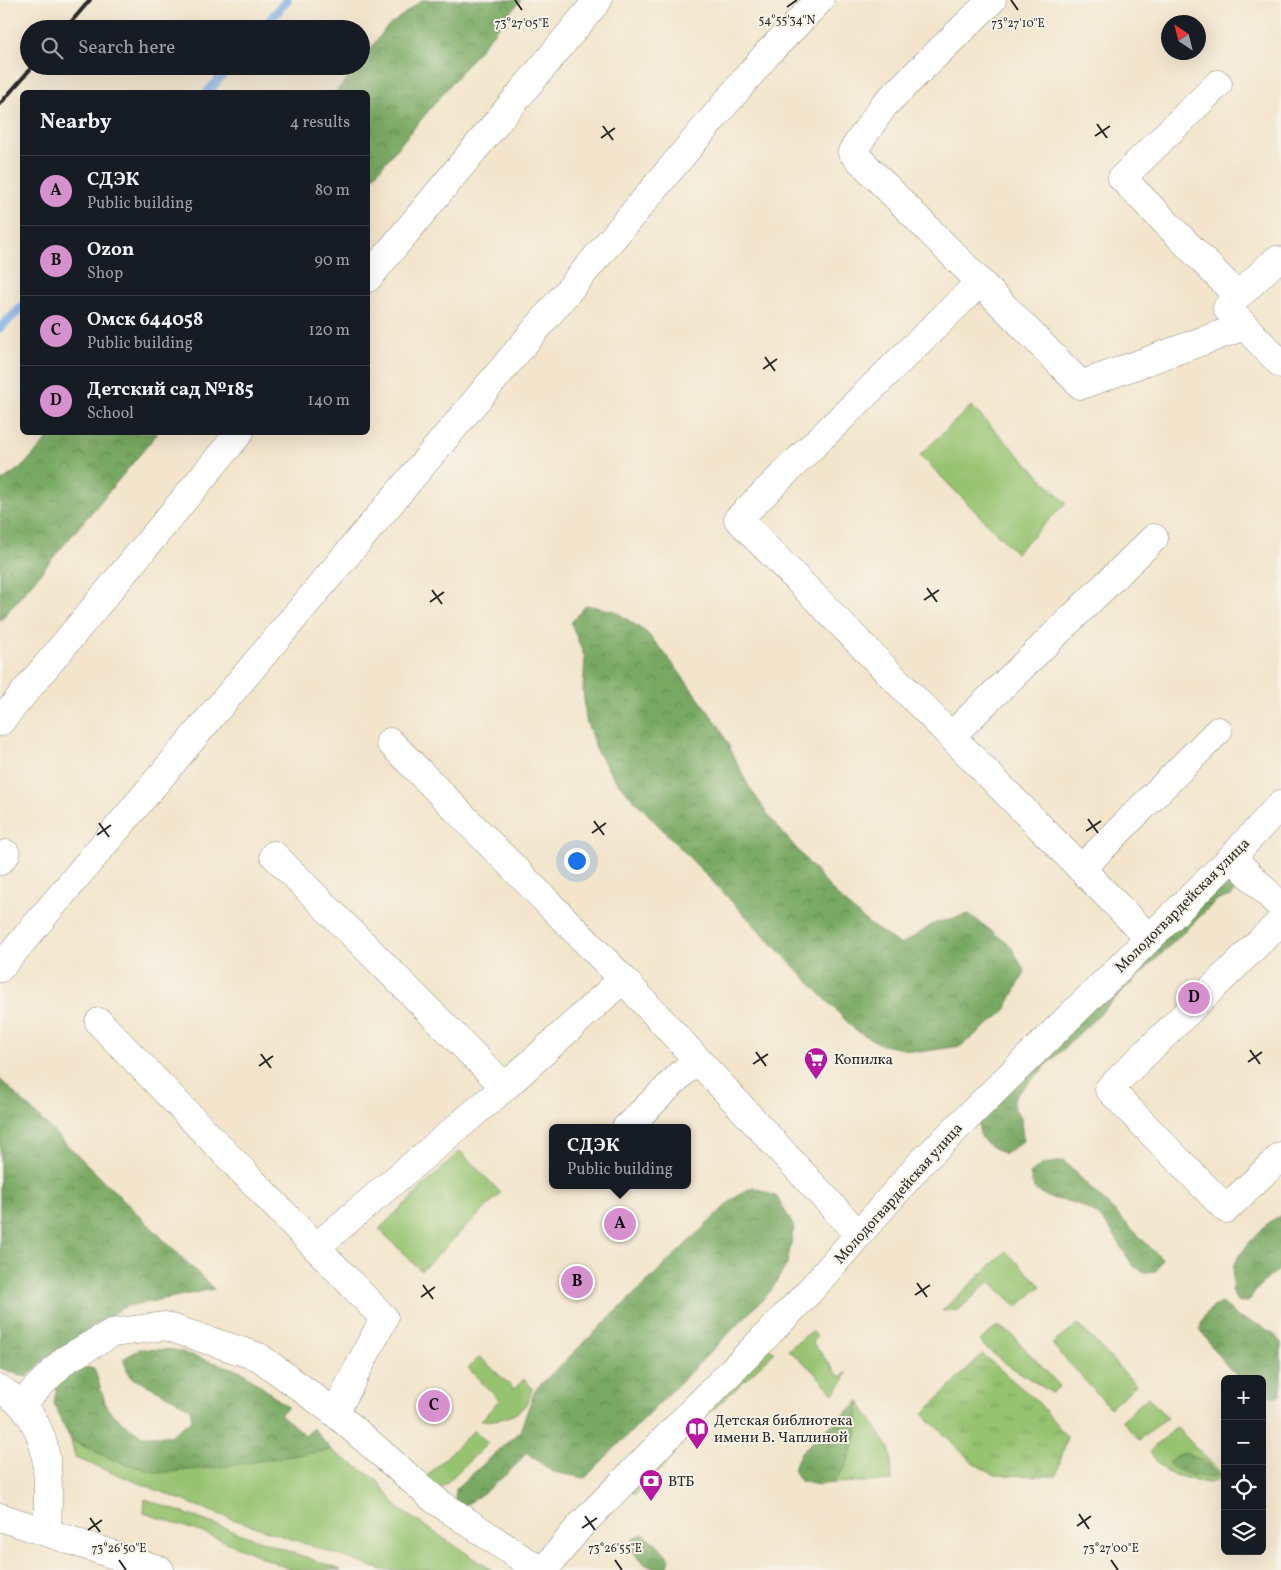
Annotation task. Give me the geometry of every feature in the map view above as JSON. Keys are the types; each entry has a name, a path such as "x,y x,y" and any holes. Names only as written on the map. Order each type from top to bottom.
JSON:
{"street":[{"path":"370,276 598,0"},
{"path":"0,968 760,61 820,0"},
{"path":"992,0 884,105 852,152 1081,385 1244,326"},
{"path":"1218,84 1122,178 1238,296"},
{"path":"1276,260 1226,308 1281,364"},
{"path":"980,282 738,519 1149,938"},
{"path":"0,722 238,435"},
{"path":"951,736 1154,538"},
{"path":"1081,869 1218,731"},
{"path":"390,742 622,979 858,1234"},
{"name":"Молодогвардейская улица","path":"544,1570 580,1526 808,1293 920,1164 1232,857 1281,804"},
{"path":"274,855 505,1087"},
{"path":"1232,857 1281,908"},
{"path":"1281,921 1109,1088 1226,1209 1281,1156"},
{"path":"316,1247 505,1087 622,979"},
{"path":"99,1022 384,1318 335,1413"},
{"path":"630,1124 696,1059"},
{"path":"47,1531 48,1478 46,1450 37,1424 11,1396 65,1360 112,1333 165,1326 258,1357 335,1413 435,1500 539,1570"},
{"path":"0,1517 160,1570"}],"green space":[{"path":"422,0 521,0 370,181 370,90 338,90 350,75 370,75 370,50 386,28"},
{"path":"971,406 1066,503 1016,553 920,455"},
{"path":"51,435 156,435 0,621 0,482 24,465"},
{"path":"586,605 615,611 647,633 667,656 719,726 748,785 771,819 837,896 869,924 901,945 933,924 969,914 1011,946 1025,972 1004,1012 961,1046 919,1052 882,1045 855,1030 616,781 597,752 586,720 583,689 585,658 571,623"},
{"path":"1232,872 1238,882 1232,896 1217,900 1015,1096 1013,1106 1021,1118 1023,1141 1005,1154 983,1140 979,1130 979,1114"},
{"path":"0,1079 214,1289 124,1307 50,1355 27,1377 0,1368"},
{"path":"460,1151 501,1193 421,1271 379,1229"},
{"path":"1064,1161 1162,1259 1156,1271 1145,1272 1133,1266 1113,1233 1099,1216 1076,1203 1050,1198 1034,1189 1030,1174 1043,1164"},
{"path":"753,1187 777,1197 794,1227 787,1264 770,1292 585,1478 553,1472 526,1452 508,1472 469,1503 464,1505 455,1499 456,1489 520,1431 535,1390 736,1196"},
{"path":"1281,1215 1281,1269 1262,1284 1248,1302 1237,1302 1232,1291 1234,1264 1248,1244 1269,1222"},
{"path":"1006,1251 1041,1286 1017,1307 990,1281 959,1310 942,1311"},
{"path":"1221,1303 1239,1318 1255,1323 1273,1333 1281,1343 1281,1395 1273,1397 1266,1394 1266,1375 1236,1375 1223,1362 1200,1329 1204,1316"},
{"path":"1078,1324 1136,1385 1110,1408 1052,1344"},
{"path":"998,1326 1010,1333 1060,1386 1052,1393 1008,1365 981,1344 980,1341"},
{"path":"812,1331 817,1336 812,1342 840,1377 847,1372 843,1382 834,1394 811,1369 788,1350"},
{"path":"770,1348 775,1352 686,1435"},
{"path":"140,1349 175,1350 241,1371 288,1407 280,1414 305,1435 313,1428 331,1450 220,1467 158,1473 116,1461 71,1440 54,1403 58,1381 74,1367 94,1368 107,1408 122,1422 143,1436 170,1436 192,1420 190,1408 130,1377 123,1359"},
{"path":"982,1354 1038,1402 1067,1437 1056,1476 994,1475 973,1463 923,1414"},
{"path":"480,1357 514,1389 524,1379 532,1388 527,1403 517,1412 500,1419 481,1421 499,1400 468,1368"},
{"path":"1148,1397 1167,1418 1139,1440 1122,1420"},
{"path":"859,1401 889,1448 892,1481 831,1483 846,1466 857,1434"},
{"path":"859,1401 857,1434 846,1466 833,1483 818,1485 800,1481 793,1470 801,1452"},
{"path":"1176,1427 1221,1473 1221,1478 1210,1483 1166,1472 1149,1452"},
{"path":"474,1430 488,1443 440,1489 425,1478"},
{"path":"71,1440 116,1461 158,1473 331,1450 377,1480 399,1509 492,1570 382,1570 218,1514 75,1458"},
{"path":"668,1449 675,1455 635,1495 628,1489"},
{"path":"1185,1453 1208,1464 1217,1475 1205,1477 1191,1475 1168,1463 1175,1456"},
{"path":"145,1499 341,1570 292,1570 212,1536 144,1513"},
{"path":"643,1534 657,1544 670,1559 667,1570 656,1569 646,1565 632,1550 633,1539"}],"waterway":[{"path":"270,20 287,0"},
{"path":"210,90 222,75"},
{"path":"0,328 20,309"}],"railway":[{"path":"73,20 90,0"},
{"path":"0,104 25,75"}],"place":[{"name":"Детский сад №185","path":"1194,998"},
{"name":"Копилка","path":"816,1080"},
{"name":"СДЭК","path":"620,1224"},
{"name":"Ozon","path":"577,1282"},
{"name":"Омск 644058","path":"434,1406"},
{"name":"Детская библиотека имени В. Чаплиной","path":"697,1450"},
{"name":"ВТБ","path":"651,1502"}]}
